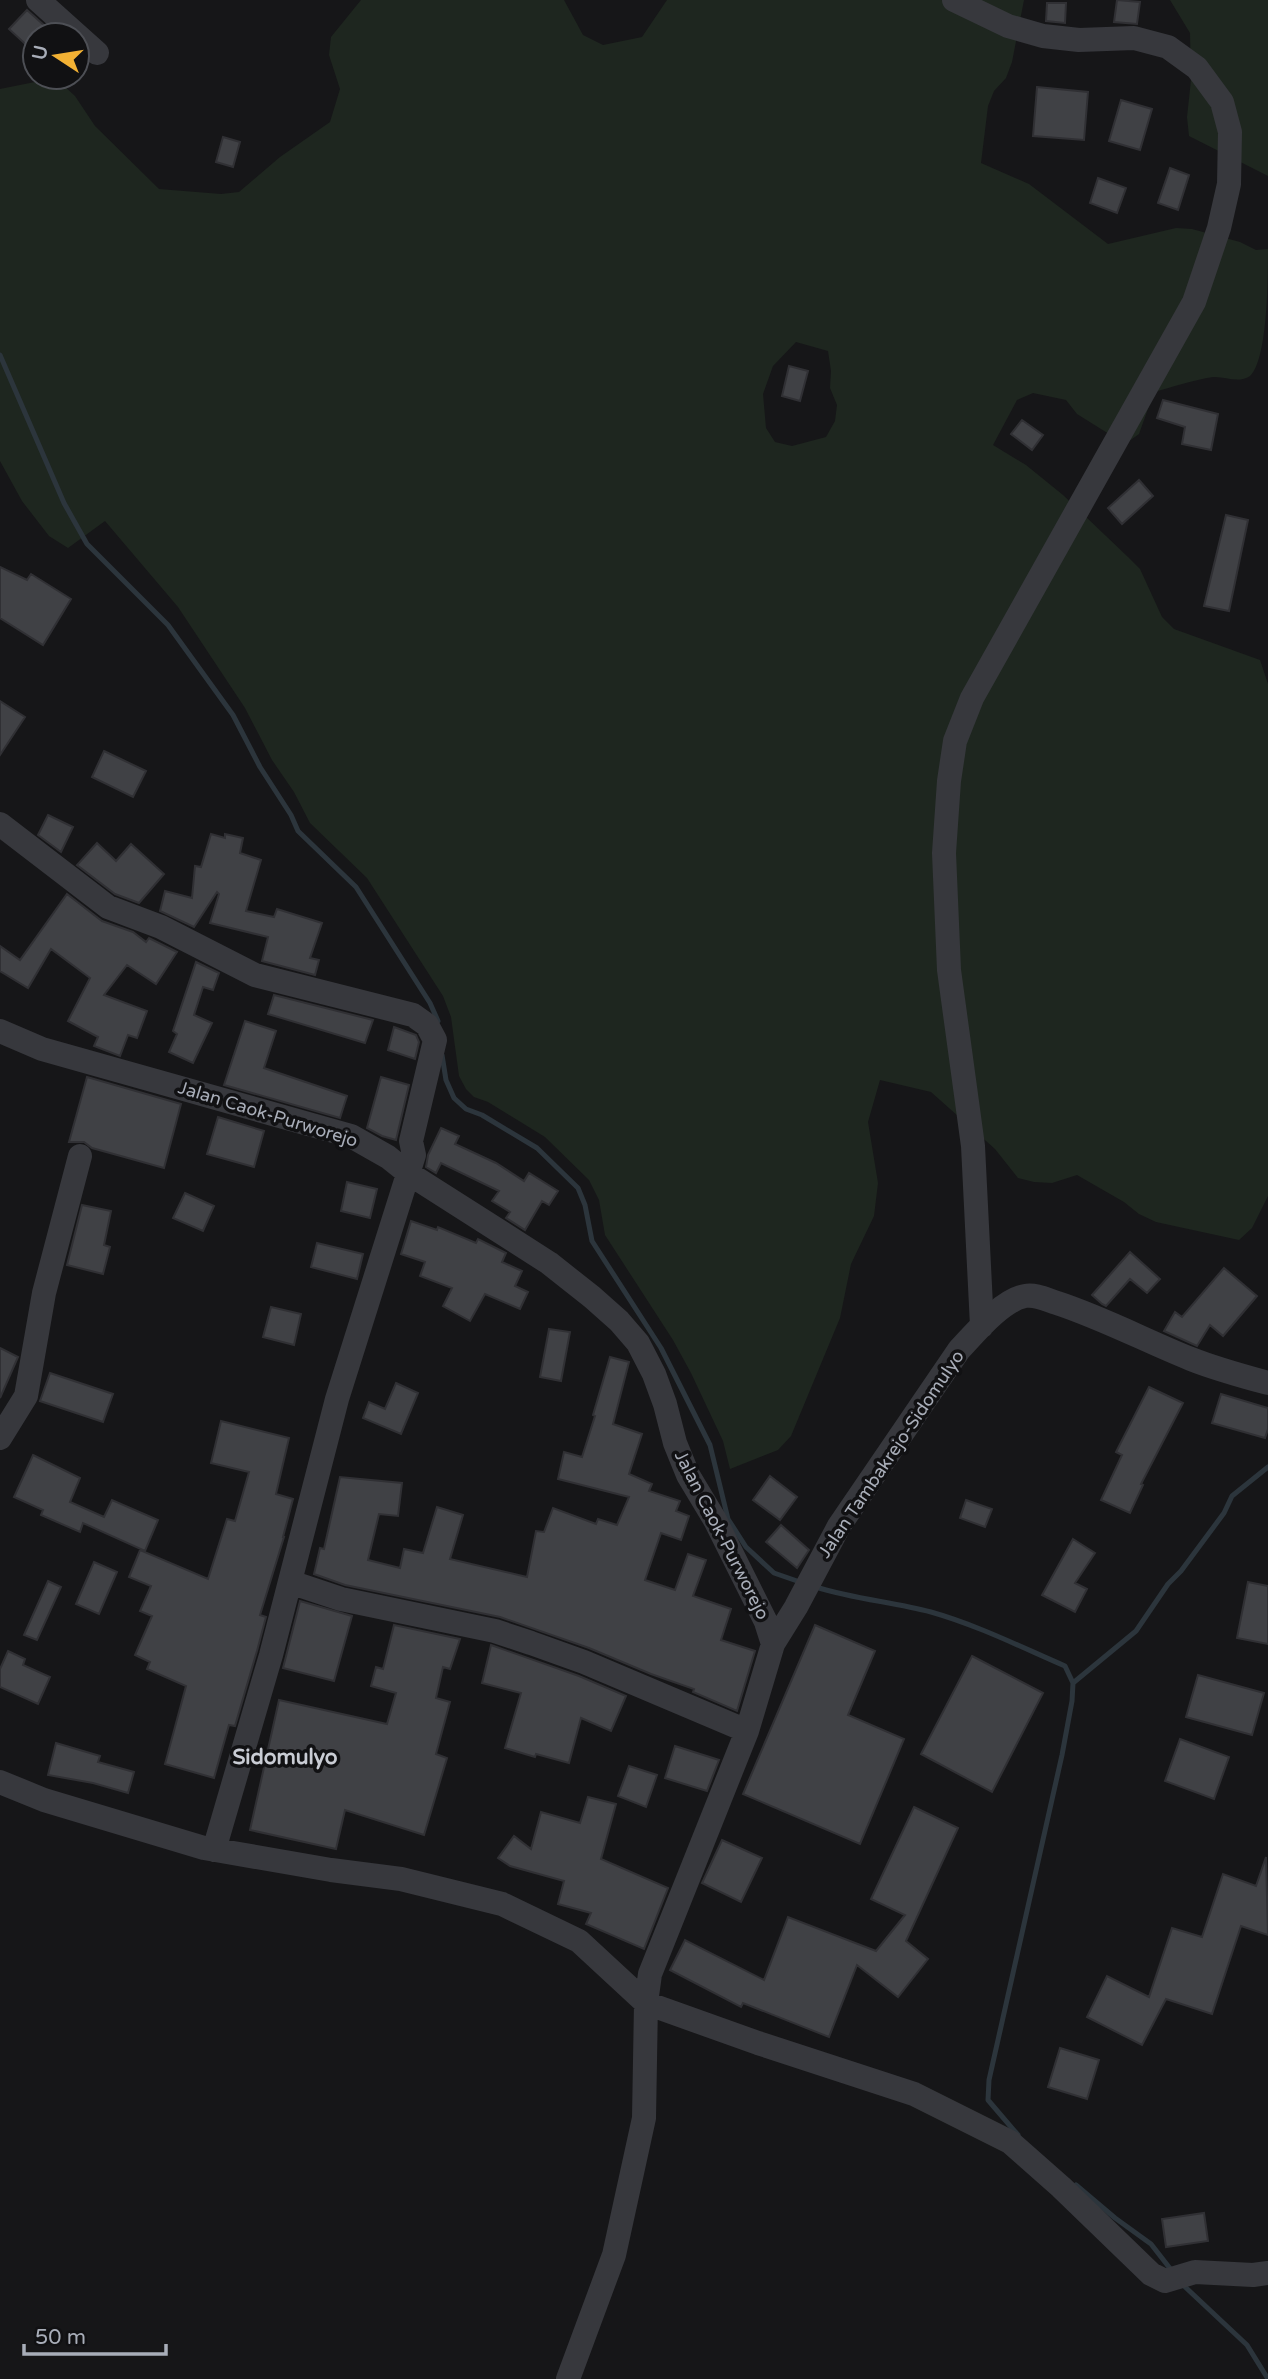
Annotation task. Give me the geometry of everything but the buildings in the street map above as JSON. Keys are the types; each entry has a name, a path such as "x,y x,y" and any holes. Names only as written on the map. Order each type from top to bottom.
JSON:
{"street":[{"path":"38,0 97,53"},
{"path":"954,0 1008,26 1043,36 1079,40 1134,38 1168,47 1197,68 1222,102 1230,132 1229,184 1219,228 1194,302 972,698 955,741 944,853 949,970 973,1146 982,1326"},
{"path":"0,824 108,908 161,928 255,975 420,1018 433,1033 435,1046 411,1141 414,1155 337,1399 290,1582 214,1850"},
{"name":"Jalan Caok-Purworejo","path":"0,1031 42,1049 351,1136 388,1157 408,1173 549,1264 601,1305 638,1343 654,1374 675,1443 688,1475 738,1564 766,1622 773,1644"},
{"path":"0,1438 25,1400 44,1293 80,1156"},
{"name":"Jalan Tambakrejo-Sidomulyo","path":"773,1644 839,1526 959,1350 982,1326 1016,1299 1026,1295 1037,1296 1097,1318 1192,1359 1268,1383"},
{"path":"290,1582 341,1599 495,1631 584,1662 747,1731"},
{"path":"568,2379 614,2255 644,2118 646,2003 650,1974 747,1731 773,1644"},
{"path":"0,1782 44,1800 214,1850 401,1879 502,1904 579,1941 646,2003 914,2094 1010,2142 1151,2274 1166,2281 1195,2272 1252,2275 1268,2273"}],"shaded area":[{"path":"361,0 564,0 583,35 603,45 642,37 667,0 1024,0 1012,62 1006,78 994,91 988,106 981,163 1029,184 1108,244 1176,228 1192,229 1240,242 1256,250 1268,249 1264,336 1256,367 1250,376 1236,380 1213,377 1154,392 1139,434 1125,444 1077,414 1066,400 1033,393 1017,400 993,445 1026,465 1063,495 1140,569 1162,617 1174,629 1260,660 1268,684 1268,1196 1252,1228 1239,1240 1156,1222 1077,1175 1052,1183 1018,1178 995,1149 931,1092 880,1080 868,1122 878,1183 874,1216 851,1264 840,1318 791,1436 778,1450 730,1469 723,1441 691,1373 673,1340 605,1235 599,1200 589,1180 545,1137 488,1102 474,1097 466,1089 459,1076 451,1017 443,996 367,878 310,823 245,708 178,607 105,521 68,548 49,536 22,501 0,461 0,89 21,85 21,91 70,91 95,126 159,189 221,194 239,192 280,157 330,122 340,89 329,55 331,37","holes":["796,342 828,351 830,388 837,405 835,421 826,437 792,446 775,442 766,428 763,394 773,366"]},
{"path":"1170,0 1268,0 1268,176 1189,136 1187,117 1191,80 1190,33"}],"waterway":[{"path":"0,355 64,503 87,544 168,625 233,715 298,831 356,887 430,1003 438,1021"},
{"path":"442,1055 446,1080 454,1098 466,1109 482,1115 537,1148 578,1188 585,1205 592,1241 661,1348 710,1445 728,1519 746,1547 774,1573 800,1582"},
{"path":"1073,1683 1136,1631 1168,1584 1181,1571 1224,1513 1232,1496 1268,1467"},
{"path":"816,1587 931,1612 965,1623 1065,1666 1073,1683 1062,1755 989,2080 988,2100 1018,2135"},
{"path":"1076,2185 1151,2244 1172,2271"},
{"path":"1183,2285 1247,2345 1268,2379"}],"district":[{"name":"Sidomulyo","path":"285,1757"}]}
